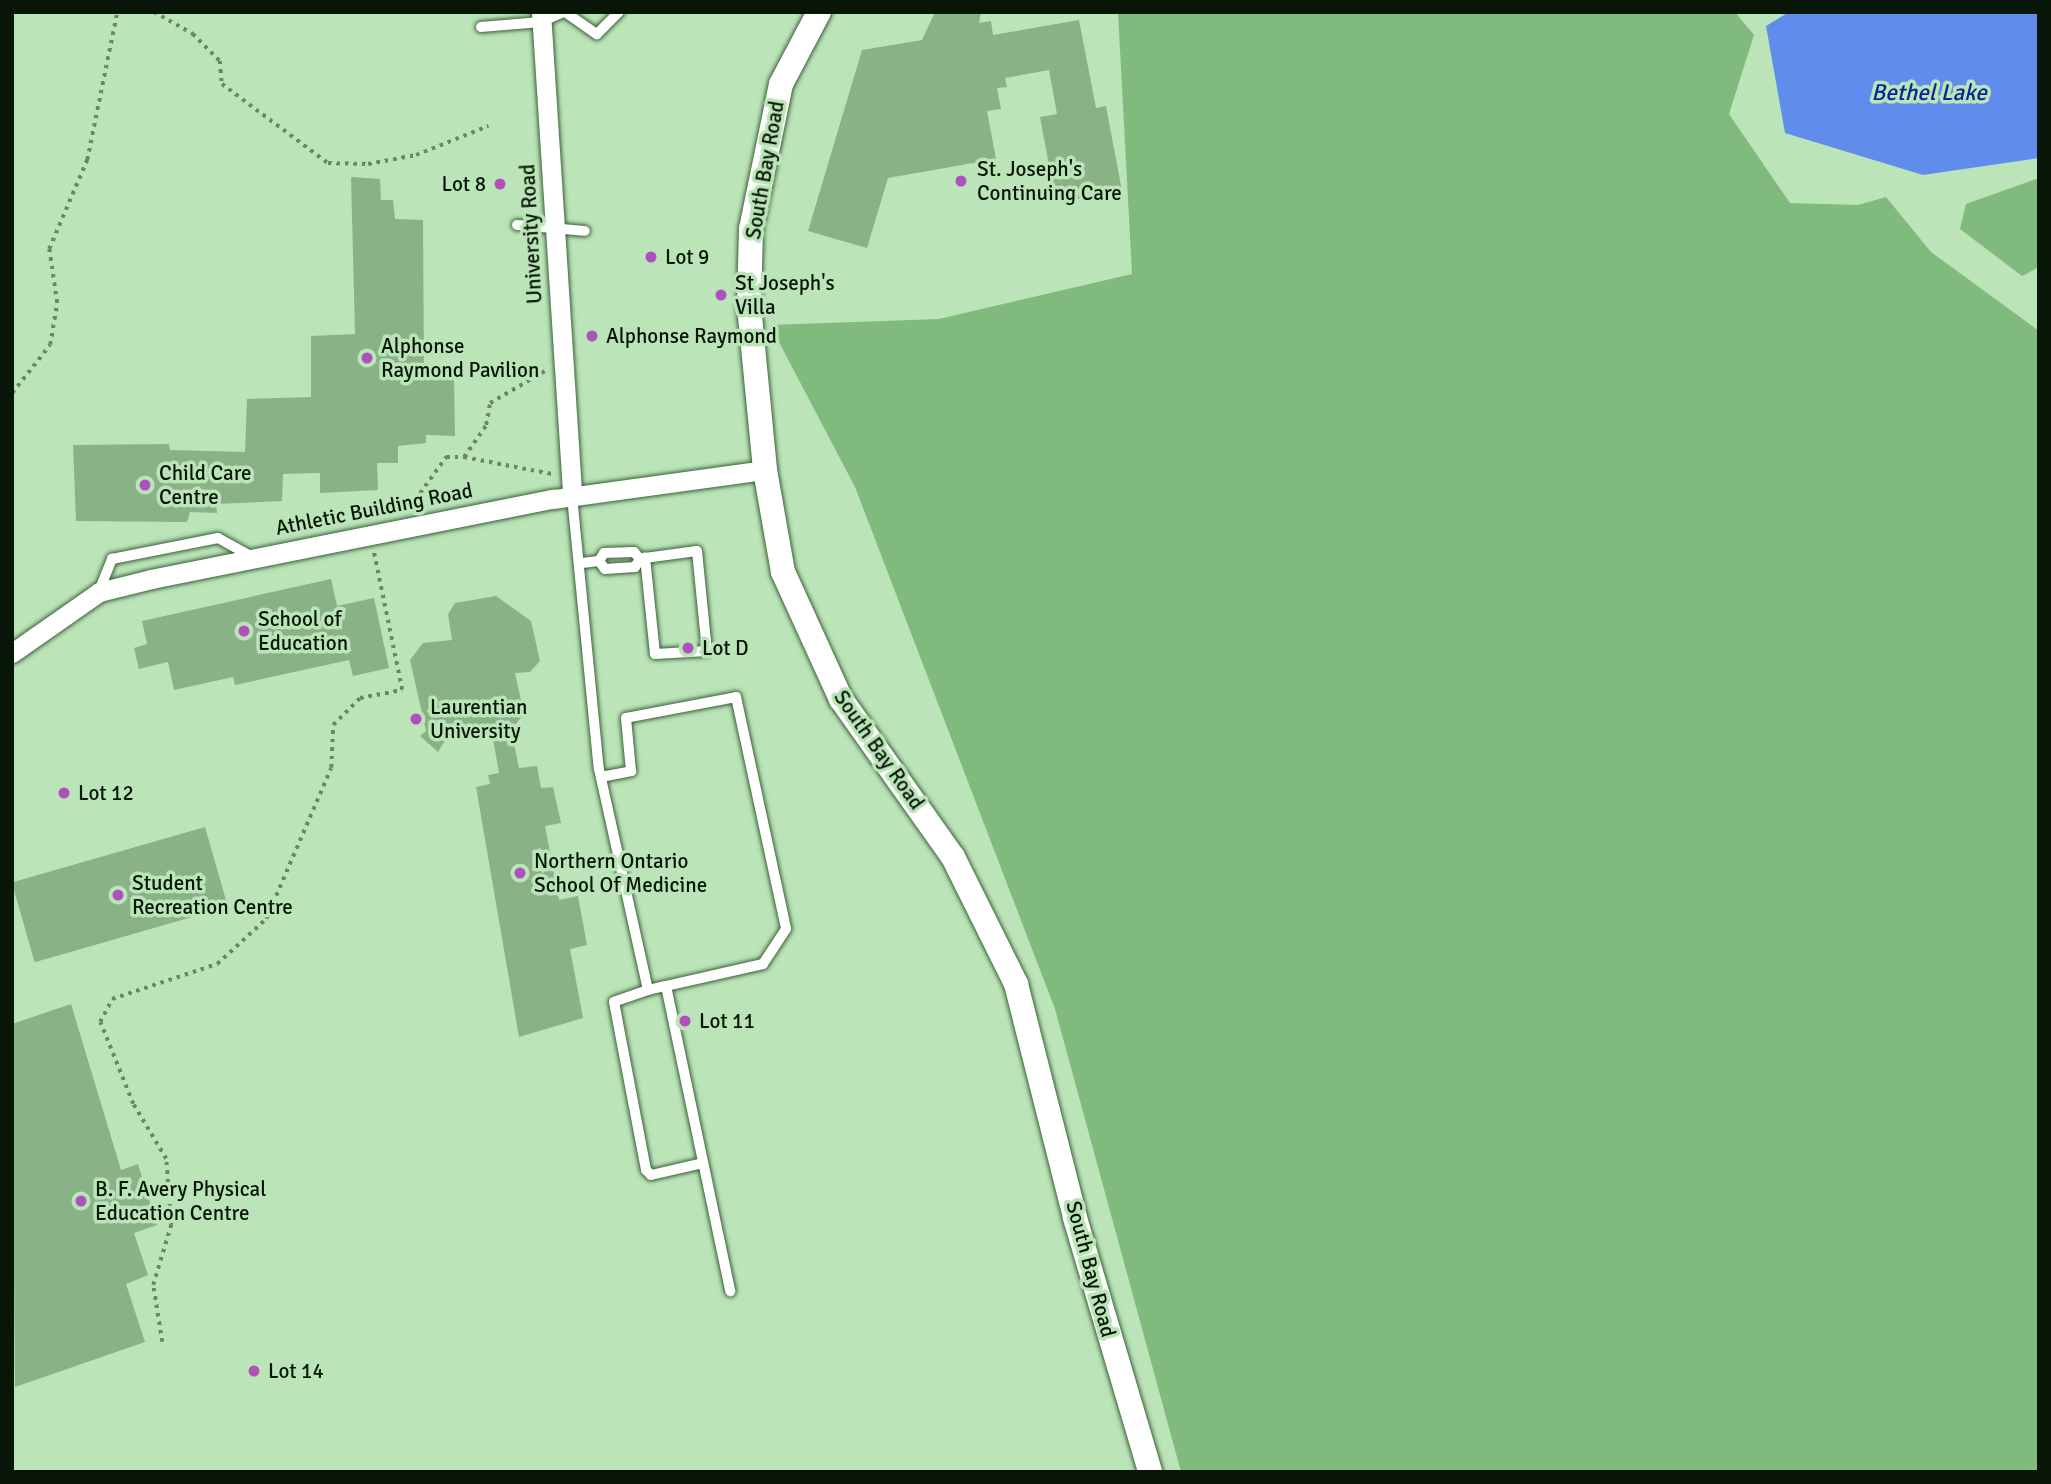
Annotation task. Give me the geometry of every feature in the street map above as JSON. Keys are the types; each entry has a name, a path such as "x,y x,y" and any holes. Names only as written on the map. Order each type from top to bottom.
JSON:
{"street":[{"name":"South Bay Road","path":"819,12 781,84 751,229 749,306 765,470 783,572 811,646 841,699 953,858 1016,984 1150,1472"},
{"name":"University Road","path":"541,17 572,496"},
{"name":"Athletic Building Road","path":"12,653 99,592 249,555 572,496 765,470"}],"lane":[{"path":"481,27 564,12 597,34 619,12"},
{"path":"517,225 585,231"},
{"path":"572,496 582,563 584,662 601,777 648,990"},
{"path":"99,592 113,559 218,538 249,555"},
{"path":"582,563 598,561 614,553 634,552 643,558 701,555 707,651 654,654 643,558"},
{"path":"598,561 605,569 635,566 643,558"},
{"path":"601,777 631,771 626,718 736,696 786,929 763,964 648,990 614,1002 646,1170 650,1175 703,1163"},
{"path":"666,986 730,1291"}],"path":[{"path":"12,393 50,345 57,303 49,249 87,160 117,12"},
{"path":"154,12 193,34 220,61 222,84 328,163 416,155 488,126"},
{"path":"464,457 486,425 490,403 562,360"},
{"path":"397,527 446,457 464,457 570,473"},
{"path":"162,1342 153,1285 171,1225 166,1159 133,1104 100,1022 112,999 217,964 266,919 331,768 333,725 360,698 402,690 370,533"}],"green space":[{"path":"1118,12 1735,12 1754,35 1729,114 1790,203 1858,205 1886,197 1931,252 2039,331 2039,1472 1181,1472 1055,1009 855,487 770,325 939,319 1132,274"},
{"path":"2039,178 2039,267 2022,276 1960,229 1966,204"}],"water":[{"name":"Bethel Lake","path":"1789,12 2039,12 2039,158 1923,175 1785,133 1766,26"}],"building":[{"path":"935,12 981,12 979,23 991,21 993,35 1079,20 1096,108 1106,106 1122,191 1056,203 1040,117 1057,114 1049,70 1005,78 1007,87 997,88 1001,109 987,111 996,159 888,178 867,248 808,231 862,50 922,40"},
{"name":"Alphonse Raymond Pavilion","path":"351,177 380,179 381,200 393,200 395,219 423,220 424,380 454,380 455,436 426,435 426,443 398,446 398,463 377,463 378,490 320,493 320,473 283,474 282,501 216,504 217,513 190,512 187,522 76,521 73,445 169,444 170,450 245,452 247,399 311,397 311,336 355,334"},
{"name":"School of Education","path":"331,579 337,606 374,598 389,668 353,676 349,660 235,685 233,677 174,690 168,662 139,669 134,648 147,644 142,621"},
{"path":"496,596 531,621 540,661 530,672 515,673 524,714 511,730 519,768 537,766 541,788 553,787 561,823 545,826 559,900 578,896 587,945 570,949 583,1018 519,1037 476,787 490,784 488,775 499,773 492,733 445,741 438,752 420,736 426,731 410,660 423,643 452,640 448,614 455,603"},
{"name":"Student Recreation Centre","path":"205,827 228,907 35,962 12,882"},
{"name":"B. F. Avery Physical Education Centre","path":"71,1004 121,1170 138,1164 157,1225 134,1233 148,1275 126,1284 145,1342 15,1387 12,1024"}],"place":[{"name":"St. Joseph's Continuing Care","path":"961,181"},
{"name":"Lot 8","path":"500,184"},
{"name":"Lot 9","path":"651,257"},
{"name":"St Joseph's Villa","path":"721,295"},
{"name":"Alphonse Raymond","path":"592,336"},
{"name":"Alphonse Raymond Pavilion","path":"367,358"},
{"name":"Child Care Centre","path":"145,485"},
{"name":"School of Education","path":"244,631"},
{"name":"Lot D","path":"688,648"},
{"name":"Laurentian University","path":"416,719"},
{"name":"Lot 12","path":"64,793"},
{"name":"Northern Ontario School Of Medicine","path":"520,873"},
{"name":"Student Recreation Centre","path":"118,895"},
{"name":"Lot 11","path":"685,1021"},
{"name":"B. F. Avery Physical Education Centre","path":"81,1201"},
{"name":"Lot 14","path":"254,1371"}]}
